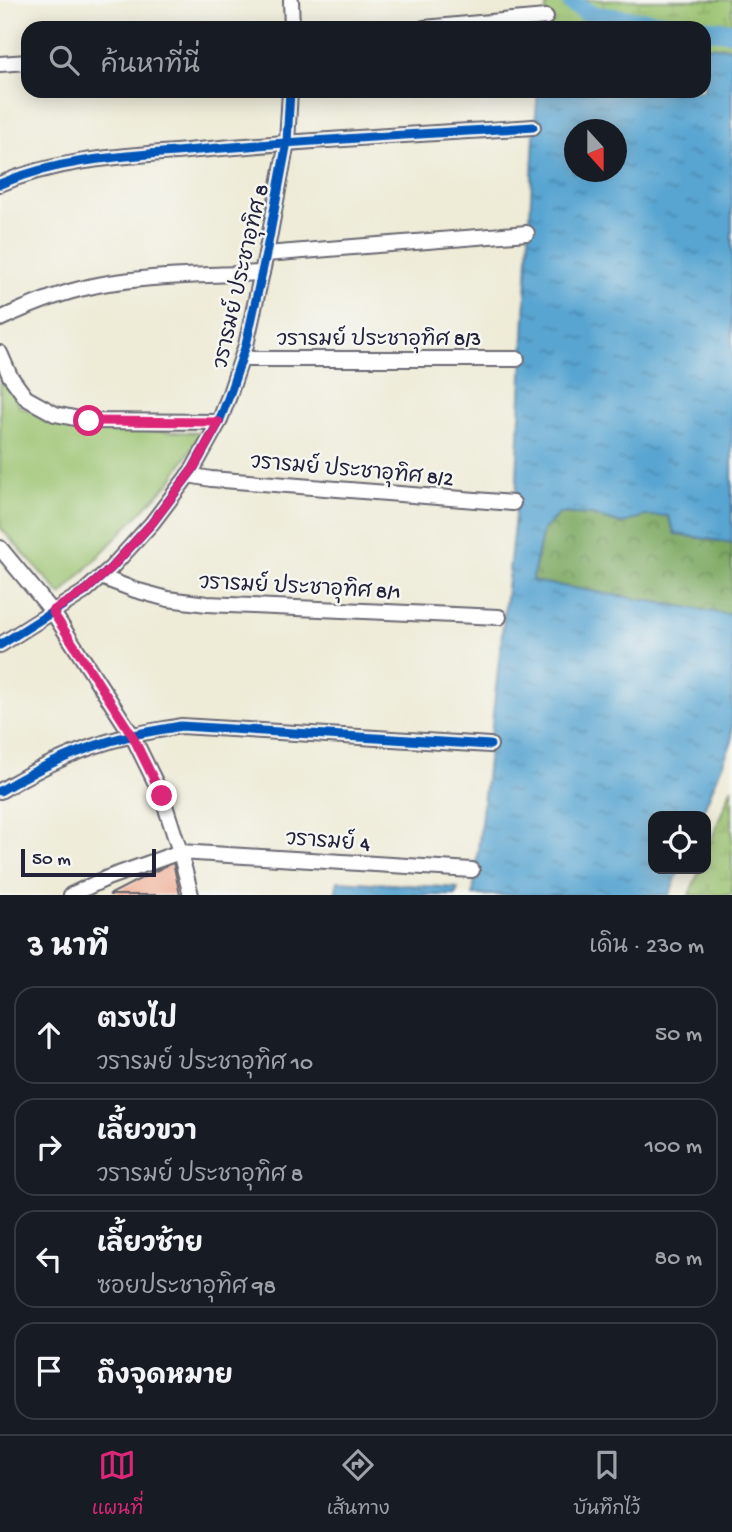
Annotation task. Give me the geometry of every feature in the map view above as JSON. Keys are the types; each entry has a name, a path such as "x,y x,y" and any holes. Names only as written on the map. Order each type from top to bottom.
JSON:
{"street":[{"path":"291,0 292,21"},
{"path":"502,21 546,17"},
{"path":"0,64 21,62"},
{"name":"วรารมย์ ประชาอุทิศ 8","path":"0,645 84,592 111,568 152,523 188,475 219,422 242,359 262,273 287,142 290,98"},
{"path":"0,184 54,167 95,159 287,142 533,127"},
{"path":"266,254 527,233"},
{"path":"0,319 44,299 112,283 262,273"},
{"path":"0,353 10,376 26,398 55,414 89,421 219,422"},
{"name":"วรารมย์ ประชาอุทิศ 8/3","path":"242,359 517,359"},
{"name":"วรารมย์ ประชาอุทิศ 8/2","path":"188,475 513,503"},
{"path":"0,548 52,611 132,735 162,796 191,895"},
{"name":"วรารมย์ ประชาอุทิศ 8/1","path":"101,576 135,590 168,599 207,604 499,617"},
{"path":"0,791 41,768 83,751 132,735 181,726 490,745"},
{"path":"71,895 107,878 180,852"},
{"name":"วรารมย์ 4","path":"180,852 472,870"}],"green space":[{"path":"547,0 732,0 732,48 711,46 711,21 545,21"},
{"path":"0,366 19,406 67,427 202,433 170,482 61,595 0,527"},
{"path":"560,513 592,515 622,524 644,516 668,516 675,534 732,543 732,615 532,581 543,529"},
{"path":"732,787 732,895 689,895 698,874 711,874 711,840"}],"water":[{"path":"711,46 732,48 732,543 675,534 668,516 644,516 622,524 592,515 560,513 543,530 532,581 732,615 732,741 703,811 648,811 648,874 678,874 669,895 473,895 515,516 537,98 711,98"},
{"path":"338,881 458,888 456,895 335,895"}],"building":[{"path":"173,862 180,895 109,895"}],"waterway":[{"path":"571,0 592,15 642,21"},
{"path":"711,30 732,32"}],"cycle path":[{"path":"0,645 84,592 111,568 152,523 193,469 219,422 246,345 266,254 287,142 290,98"},
{"path":"0,184 48,168 123,156 533,127"},
{"path":"0,791 48,765 82,751 116,739 181,726 490,745"}],"route":[{"path":"89,421 219,422 193,469 152,523 111,568 84,592 52,611 132,735 162,796"}]}
